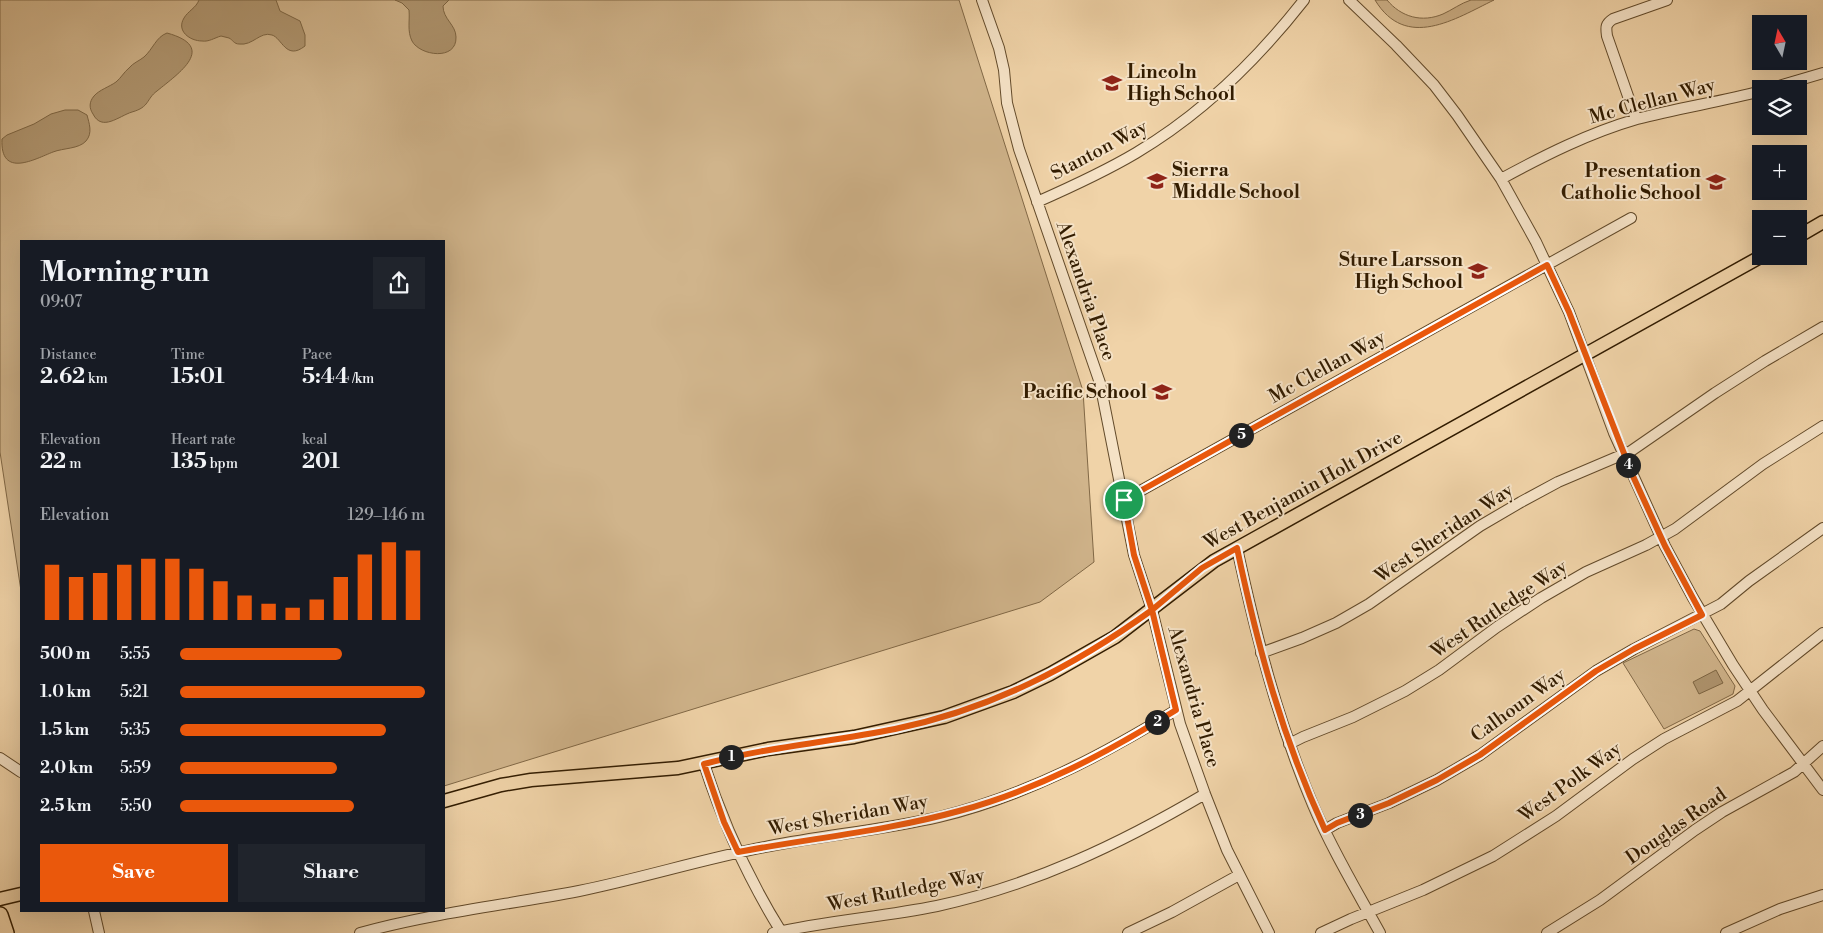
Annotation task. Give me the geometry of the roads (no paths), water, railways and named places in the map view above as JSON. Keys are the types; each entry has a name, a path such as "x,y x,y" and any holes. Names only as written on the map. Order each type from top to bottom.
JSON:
{"highway":[{"path":"0,915 6,933"}],"main road":[{"path":"1807,231 1823,222"},
{"name":"West Benjamin Holt Drive","path":"445,801 501,785 531,780 678,768 768,749 854,737 944,717 1013,692 1082,657 1115,637 1152,610 1202,568 1752,262"},
{"path":"0,899 20,894"}],"street":[{"name":"Alexandria Place","path":"982,0 999,48 1013,130 1100,384 1134,555 1152,610 1176,710 1205,794 1239,875 1269,933"},
{"name":"Stanton Way","path":"1037,202 1081,183 1122,161 1182,121 1223,88 1253,60 1304,0"},
{"path":"1349,0 1434,85 1457,115 1500,179 1547,265 1586,354 1623,454 1660,537 1702,615 1751,691 1823,790"},
{"path":"1636,119 1607,36 1607,25 1613,19 1667,0"},
{"path":"1799,80 1823,73"},
{"name":"Mc Clellan Way","path":"1500,179 1577,140 1636,119 1752,93"},
{"name":"Mc Clellan Way","path":"1124,500 1631,218"},
{"name":"West Sheridan Way","path":"1261,653 1302,638 1344,618 1390,591 1448,548 1521,502 1647,442 1715,392 1823,328"},
{"name":"West Rutledge Way","path":"1289,744 1353,717 1405,691 1439,670 1497,627 1541,598 1586,572 1675,529 1763,464 1823,426"},
{"name":"Calhoun Way","path":"1325,830 1337,823 1389,803 1437,780 1480,755 1596,671 1721,604 1756,575 1823,528"},
{"path":"1237,548 1261,653 1289,744 1325,830 1380,933"},
{"name":"West Polk Way","path":"1321,933 1423,890 1493,856 1556,816 1633,759 1671,735 1737,701 1823,633"},
{"name":"West Sheridan Way","path":"360,933 454,912 580,891 738,852 892,827 945,815 994,801 1061,774 1097,757 1176,710"},
{"name":"Douglas Road","path":"1547,933 1612,892 1694,830 1722,812 1794,772 1823,746"},
{"path":"0,758 20,771"},
{"path":"704,764 724,822 779,932"},
{"name":"West Rutledge Way","path":"779,932 938,905 1017,884 1102,850 1143,830 1205,794"},
{"path":"1128,933 1172,912 1239,875"},
{"path":"1726,933 1780,908 1823,895"},
{"path":"94,912 99,933"}],"place":[{"name":"Lincoln High School","path":"1112,83"},
{"name":"Sierra Middle School","path":"1157,181"},
{"name":"Presentation Catholic School","path":"1716,182"},
{"name":"Sture Larsson High School","path":"1478,271"},
{"name":"Pacific School","path":"1162,392"}]}
